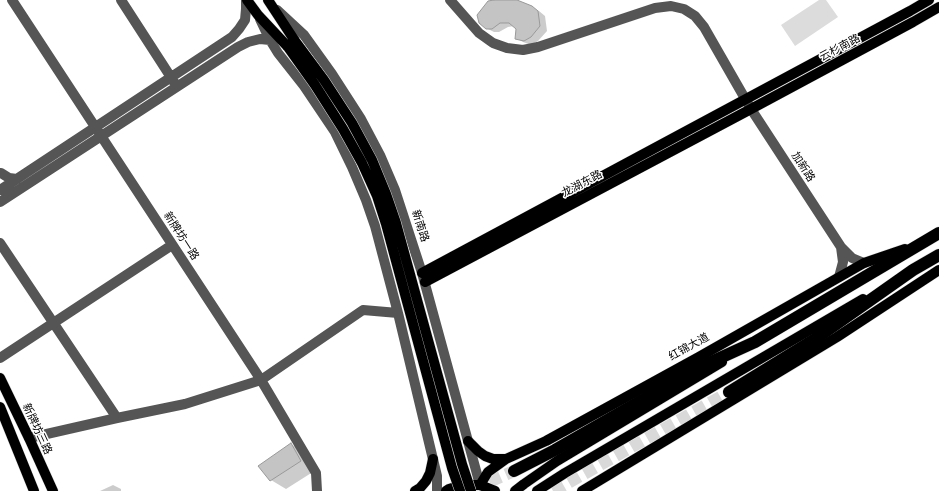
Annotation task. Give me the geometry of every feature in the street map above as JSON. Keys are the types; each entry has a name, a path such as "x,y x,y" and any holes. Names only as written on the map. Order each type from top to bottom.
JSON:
{"highway":[{"name":"红锦大道","path":"514,471 562,446 700,367 755,342 939,233"},
{"path":"729,392 815,339 913,270 939,255"}],"main road":[{"name":"新南路","path":"246,0 258,15 292,44 324,80 352,123 372,160 396,223 462,464 471,491"},
{"name":"云杉南路","path":"746,99 929,0"},
{"name":"新南路","path":"270,3 315,85 343,129 362,163 376,196 386,224 452,468 460,491"},
{"name":"云杉南路","path":"751,109 913,22 939,6"},
{"name":"龙湖东路","path":"424,277 746,99"},
{"name":"龙湖东路","path":"424,277 751,109"},
{"name":"红锦大道","path":"480,485 488,472 506,459 546,441 699,357 864,263 920,244"},
{"path":"537,491 564,473 913,270"},
{"path":"582,491 837,337 939,270"},
{"name":"红锦大道","path":"515,491 557,461 755,342"},
{"name":"新牌坊三路","path":"0,378 29,438 52,491"},
{"path":"0,407 34,491"},
{"path":"468,440 485,456 506,459"},
{"path":"415,491 426,481 430,473 433,459"},
{"path":"452,468 452,491"},
{"path":"446,491 462,485 480,485 495,491"}],"street":[{"name":"新牌坊一路","path":"12,0 261,380 316,473 317,491"},
{"path":"121,0 177,87"},
{"path":"1,189 232,37 244,20 246,0"},
{"name":"加新路","path":"450,0 479,33 493,43 507,48 522,50 655,8 671,6 684,9 695,16 704,27 751,109 841,247"},
{"name":"新南路","path":"270,3 304,35 332,74 361,119 380,155 395,190 424,277 480,485"},
{"name":"新南路","path":"258,15 278,53 304,86 335,132 366,200 375,226 398,313 437,476 437,491"},
{"path":"0,202 238,47 248,42 260,39 270,40"},
{"path":"83,109 97,116 112,116"},
{"path":"114,156 112,144 117,126"},
{"path":"0,173 9,178 17,179"},
{"path":"0,173 2,182 1,189"},
{"path":"0,243 117,418"},
{"path":"0,358 172,245"},
{"path":"841,247 852,258 864,263"},
{"path":"839,277 843,262 841,247"},
{"path":"29,438 185,404 261,380 363,310 398,313"}],"shaded area":[{"path":"819,0 826,0 838,17 795,46 781,25"}],"building":[{"path":"517,0 532,6 538,11 540,26 531,37 524,41 515,39 516,29 509,23 500,23 492,29 486,29 479,23 477,15 488,1"},
{"path":"291,443 301,461 270,481 258,466"}],"tunnel":[{"path":"553,491 729,392"},
{"path":"473,489 514,471"}]}
